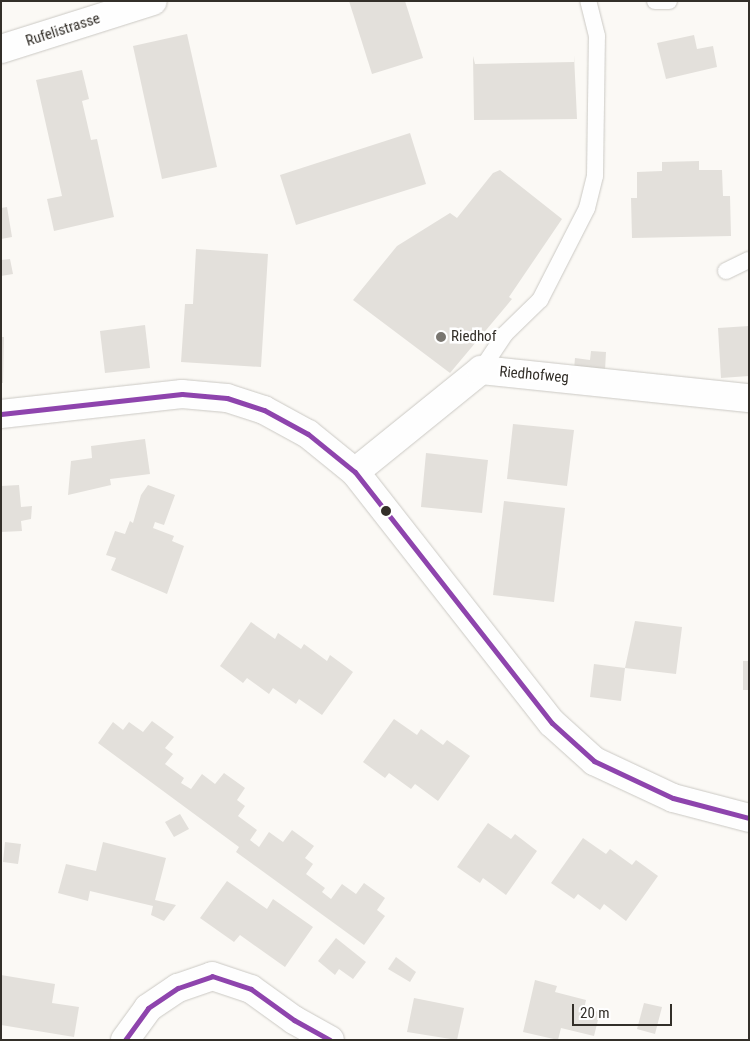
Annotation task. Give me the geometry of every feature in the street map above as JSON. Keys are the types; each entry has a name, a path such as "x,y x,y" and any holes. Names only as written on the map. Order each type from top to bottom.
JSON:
{"street":[{"name":"Rufelistrasse","path":"1,49 153,1"},
{"name":"Riedhofweg","path":"355,472 481,370 749,398"},
{"path":"1,414 83,407 155,395 227,398 264,410 308,434 355,472 552,723 594,761 673,798 749,818"},
{"path":"124,1040 148,1008 178,988 212,976 251,989 294,1020 330,1040"}],"lane":[{"path":"481,370 505,334 540,300 587,208 596,176 597,36 588,1"},
{"path":"655,1 669,1"},
{"path":"726,271 749,260"}],"building":[{"path":"349,1 405,1 423,58 372,74"},
{"path":"187,34 217,167 162,179 133,46"},
{"path":"694,35 697,49 713,46 717,67 666,79 657,43"},
{"path":"574,55 577,119 474,120 473,56 475,64 574,62"},
{"path":"82,70 89,99 82,101 91,140 97,139 114,217 54,231 47,199 62,196 36,80"},
{"path":"410,133 426,184 296,225 280,175"},
{"path":"699,161 699,170 722,170 723,196 730,196 731,236 632,238 631,198 637,198 637,172 662,171 662,162"},
{"path":"500,170 562,219 509,297 512,299 450,373 353,300 397,246 450,213 457,218 493,173"},
{"path":"7,207 12,237 1,239 1,208"},
{"path":"196,249 268,254 261,367 181,362 185,304 193,304"},
{"path":"10,259 13,274 1,276 1,260"},
{"path":"145,325 150,368 105,373 100,331"},
{"path":"749,326 749,376 721,378 718,328"},
{"path":"1,337 4,337 3,383 1,383"},
{"path":"591,351 606,352 605,371 574,369 575,358 590,360"},
{"path":"513,424 574,430 567,486 507,479"},
{"path":"145,439 150,474 110,479 111,485 68,495 71,461 92,458 91,446"},
{"path":"426,453 488,460 482,513 421,507"},
{"path":"19,485 21,507 32,506 31,519 21,521 22,531 1,532 1,486"},
{"path":"148,485 175,495 164,525 155,522 153,528 174,536 172,541 184,546 167,594 111,570 116,558 106,555 115,531 125,534 130,521 133,523 141,495"},
{"path":"504,501 565,508 554,602 493,595"},
{"path":"635,621 682,627 676,674 625,668"},
{"path":"251,622 275,639 278,633 301,649 304,644 327,661 330,655 353,672 322,715 299,699 296,704 273,688 269,694 247,678 243,683 220,666"},
{"path":"743,661 749,661 749,690 743,690"},
{"path":"594,664 625,668 621,701 590,697"},
{"path":"394,719 417,735 421,729 443,745 447,740 470,756 438,801 415,784 411,789 389,773 385,778 363,762"},
{"path":"152,721 174,737 165,748 173,754 165,764 184,778 181,783 191,789 202,774 215,784 224,773 245,788 237,800 245,806 238,816 257,830 250,840 259,847 269,832 283,842 292,830 314,846 305,858 313,864 306,874 325,888 322,892 331,899 342,884 356,894 364,883 385,898 377,910 385,916 364,945 236,852 239,847 98,743 113,722 123,730 129,722 143,732"},
{"path":"180,814 189,829 174,837 165,822"},
{"path":"488,823 511,839 515,834 537,851 506,895 483,878 480,883 457,867"},
{"path":"583,838 606,854 610,849 632,865 636,860 658,876 626,921 604,904 600,910 578,894 574,899 551,883"},
{"path":"5,842 21,844 18,864 3,862"},
{"path":"103,842 166,858 155,900 176,905 164,921 151,915 153,906 90,891 88,901 58,893 66,864 96,871"},
{"path":"227,881 267,909 273,899 313,927 285,967 240,935 234,942 200,918"},
{"path":"336,938 366,962 353,979 339,969 335,975 318,961"},
{"path":"396,957 416,972 410,982 388,969"},
{"path":"1,975 55,984 52,1003 79,1007 74,1037 1,1025"},
{"path":"535,980 557,986 555,992 586,1000 584,1009 600,1012 594,1036 561,1028 558,1040 523,1032"},
{"path":"414,998 464,1008 457,1040 407,1032"},
{"path":"644,1003 662,1007 655,1034 637,1029"}],"transit line":[{"path":"1,414 182,394 227,398 264,410 308,434 355,472 552,723 594,761 673,798 749,818"},
{"path":"125,1040 148,1008 178,988 212,976 251,989 294,1020 330,1040"}],"place":[{"name":"Riedhof","path":"441,337"}]}
